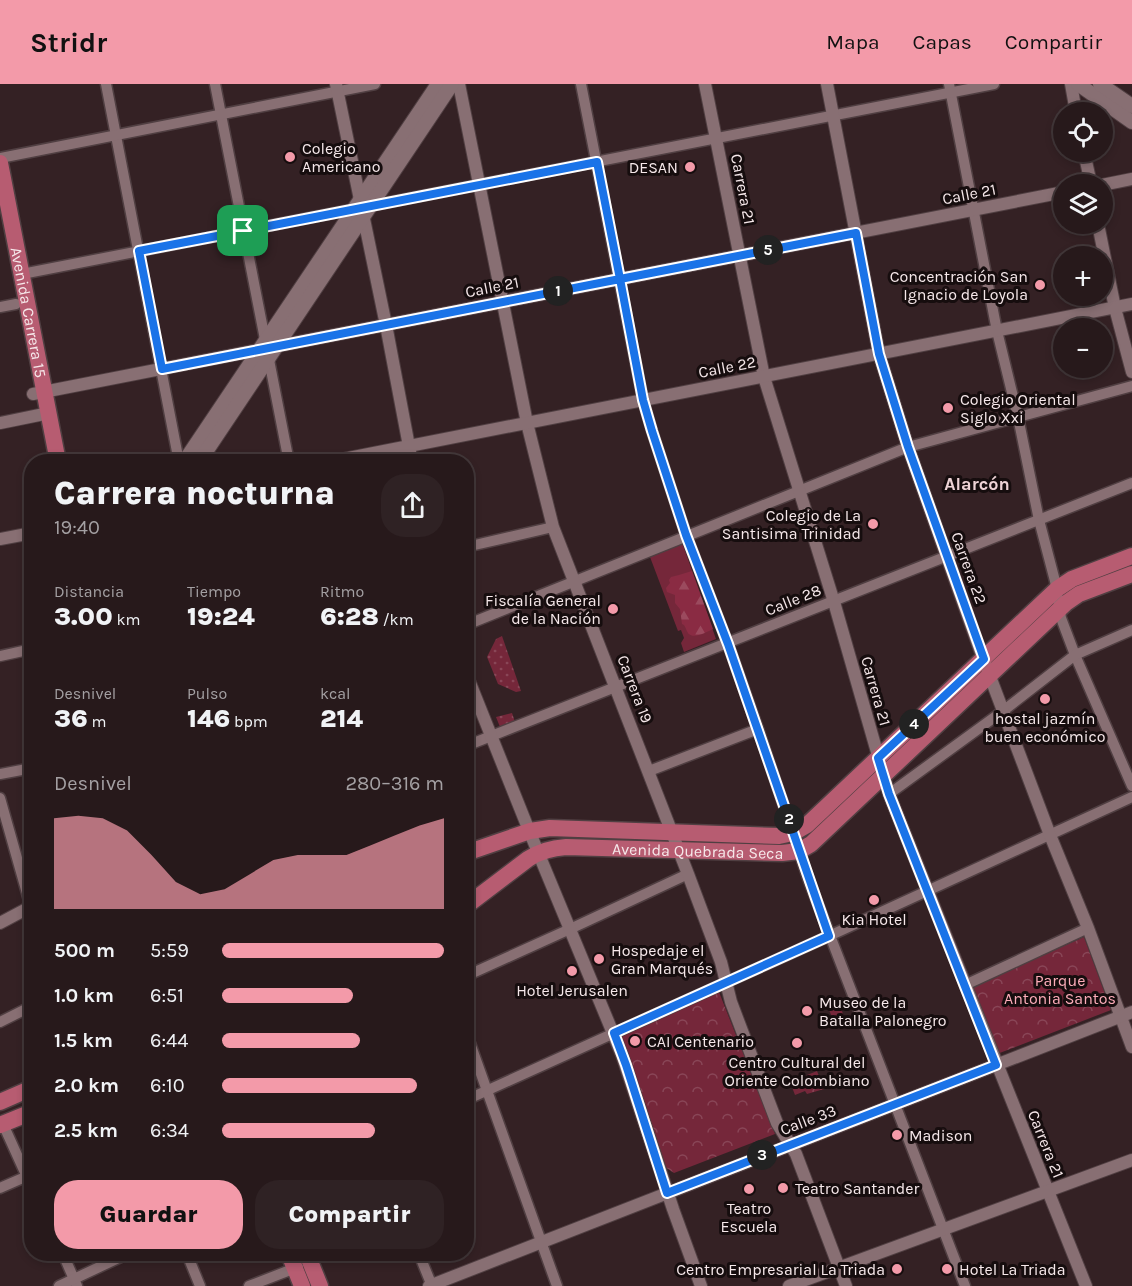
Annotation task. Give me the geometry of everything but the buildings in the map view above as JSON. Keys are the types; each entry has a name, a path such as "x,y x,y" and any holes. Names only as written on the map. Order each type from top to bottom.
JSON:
{"main road":[{"path":"362,208 438,84"},
{"path":"190,454 267,349 362,208 452,84"},
{"path":"1078,84 1132,122"},
{"path":"1100,84 1132,106"},
{"name":"Avenida Carrera 15","path":"0,163 22,274 43,414 46,454"},
{"name":"Avenida Carrera 15","path":"0,223 8,305 39,393"},
{"path":"204,454 267,349"},
{"name":"Avenida Carrera 15","path":"43,414 56,454"},
{"name":"Avenida Quebrada Seca","path":"474,900 538,852 549,849 566,847 783,853 800,851 811,844 883,775 987,667 1057,589 1072,579 1132,556"},
{"name":"Avenida Quebrada Seca","path":"474,847 530,831 561,828 779,836 794,833 807,825 878,758 1079,594 1132,574"},
{"path":"0,1102 24,1092"},
{"path":"2,1125 24,1106"},
{"path":"2,1125 24,1115"},
{"path":"2,1125 24,1123"},
{"path":"297,1261 302,1286"},
{"path":"297,1261 320,1286"}],"street":[{"path":"106,84 178,454"},
{"path":"215,84 287,454"},
{"path":"0,158 221,114 337,88 375,84"},
{"name":"Carrera 19","path":"459,84 527,423 554,526 721,962 731,1002 777,1123 796,1154 846,1286"},
{"path":"581,84 643,400 652,431 686,535 728,644 829,936 965,1286"},
{"name":"Carrera 21","path":"705,84 764,377 834,602 889,794 1086,1286"},
{"name":"Carrera 22","path":"826,84 879,354 908,447 1050,835 1126,1014 1132,1047"},
{"path":"22,274 833,116 950,88 994,84"},
{"path":"1071,84 1074,102"},
{"path":"337,88 410,454"},
{"path":"950,88 997,331 1018,417 1039,520 1057,589 1061,618 1132,786"},
{"path":"1113,183 1132,179"},
{"name":"Calle 21","path":"39,393 1053,194"},
{"path":"1100,234 1115,308 1132,372"},
{"name":"Calle 22","path":"368,454 1132,304"},
{"path":"474,622 908,447 1132,386"},
{"path":"0,423 43,414"},
{"name":"Calle 28","path":"474,743 1132,483"},
{"path":"474,545 554,526"},
{"path":"0,539 24,534"},
{"path":"889,794 1075,655 1132,630"},
{"path":"0,656 24,652"},
{"path":"474,692 614,1033 667,1193 701,1286"},
{"path":"649,771 758,729"},
{"path":"0,774 24,770"},
{"path":"474,1096 1132,797"},
{"path":"0,798 24,883"},
{"path":"474,972 688,874"},
{"path":"0,923 24,911"},
{"path":"965,985 1088,928"},
{"path":"0,1022 24,1010"},
{"name":"Calle 33","path":"430,1286 1126,1014"},
{"path":"474,1053 557,1286"},
{"path":"2,1125 24,1166"},
{"path":"789,1286 1132,1160"},
{"path":"0,1188 24,1177"},
{"path":"66,1261 75,1282"},
{"path":"59,1286 75,1282 113,1261"},
{"path":"190,1261 200,1286"},
{"path":"249,1286 297,1261"},
{"path":"421,1261 430,1286"}],"green space":[{"path":"682,542 716,639 684,652 681,643 684,638 681,630 678,631 650,557"},
{"path":"692,571 713,629 694,636 689,634 682,624 680,609 675,603 675,595 667,592 666,588 671,577"},
{"path":"502,636 521,691 516,692 498,684 487,657 496,639"},
{"path":"512,713 515,722 500,727 496,717"},
{"name":"Parque Antonia Santos","path":"1084,937 1111,1010 997,1054 970,987"},
{"path":"719,992 775,1134 674,1173 665,1167 620,1037"},
{"path":"840,1006 845,1019 837,1022 829,1010"},
{"path":"817,1071 824,1089 807,1094 805,1091 795,1095 790,1082"}],"place":[{"name":"Colegio Americano","path":"290,157"},
{"name":"DESAN","path":"690,167"},
{"name":"Concentración San Ignacio de Loyola","path":"1040,285"},
{"name":"Colegio Oriental Siglo Xxi","path":"948,408"},
{"name":"Colegio de La Santisima Trinidad","path":"873,524"},
{"name":"Fiscalía General de la Nación","path":"613,609"},
{"name":"hostal jazmín buen económico","path":"1045,699"},
{"name":"Kia Hotel","path":"874,900"},
{"name":"Hospedaje el Gran Marqués","path":"599,959"},
{"name":"Hotel Jerusalen","path":"572,971"},
{"name":"Museo de la Batalla Palonegro","path":"807,1011"},
{"name":"CAI Centenario","path":"635,1041"},
{"name":"Centro Cultural del Oriente Colombiano","path":"797,1043"},
{"name":"Madison","path":"897,1135"},
{"name":"Teatro Santander","path":"783,1188"},
{"name":"Teatro Escuela","path":"749,1189"},
{"name":"Centro Empresarial La Triada","path":"897,1269"},
{"name":"Hotel La Triada","path":"947,1269"}],"district":[{"name":"Alarcón","path":"977,484"}],"route":[{"path":"243,231 139,251 162,369 620,279 643,400 652,431 686,535 728,644 829,936 614,1033 667,1193 996,1065 889,794 878,758 984,659 908,447 879,354 856,233 620,279 597,162 243,231"}]}
